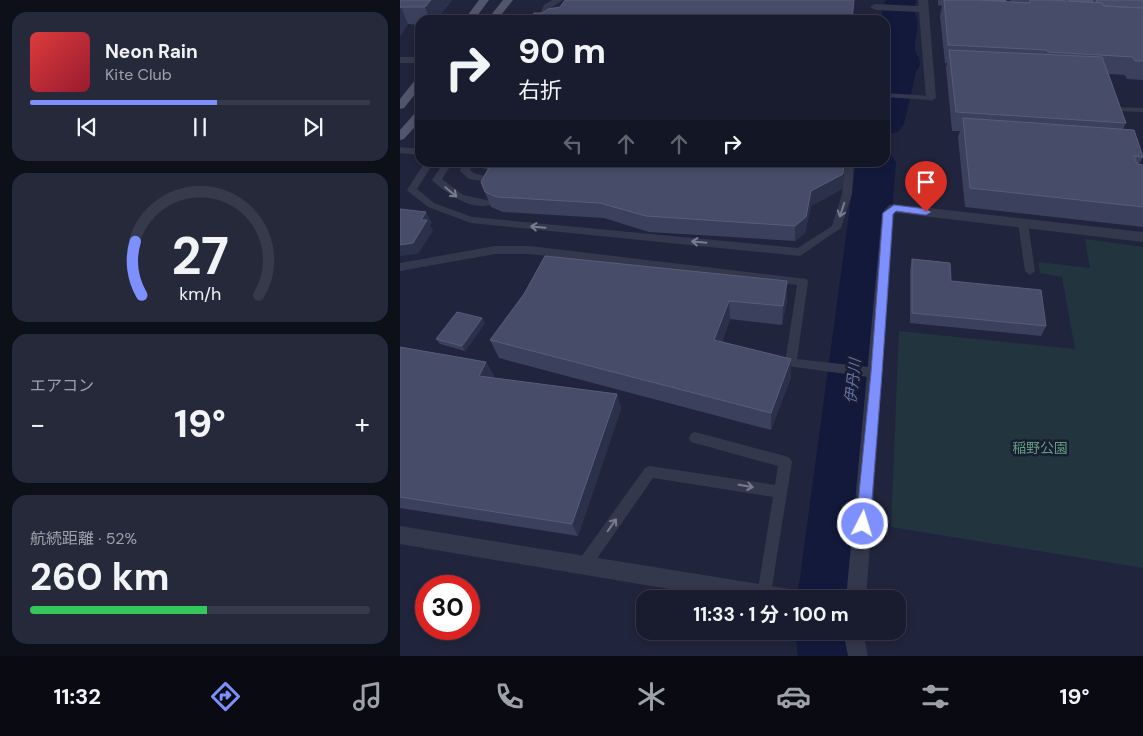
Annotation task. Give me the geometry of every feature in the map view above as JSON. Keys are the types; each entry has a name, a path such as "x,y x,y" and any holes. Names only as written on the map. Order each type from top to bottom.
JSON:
{"main road":[{"path":"473,15 484,0"},
{"path":"496,15 508,0"},
{"path":"400,106 415,87"},
{"path":"400,137 414,127"}],"street":[{"path":"544,15 547,7 558,0"},
{"path":"875,4 923,5 931,98"},
{"path":"400,60 415,60"},
{"path":"857,590 871,372 888,213 894,208 1143,237"},
{"path":"400,535 734,590"},
{"path":"855,640 858,656"}],"lane":[{"path":"890,95 931,98"},
{"path":"1116,109 1143,110"},
{"path":"400,150 415,152"},
{"path":"427,167 412,190 431,205 471,220 800,252 836,228 847,194 850,167"},
{"path":"446,167 437,180 456,197 488,203"},
{"path":"466,167 465,171 472,177 495,180"},
{"path":"1023,223 1030,272"},
{"path":"400,267 495,250 530,250 803,282 791,363 871,372"},
{"path":"695,438 785,462 765,590"},
{"path":"584,565 650,472 781,492"}],"green space":[{"name":"稲野公園","path":"1085,239 1143,247 1143,568 891,527 899,331 1075,349 1062,277 1040,273 1038,262 1090,268"}],"building":[{"path":"400,0 431,0 425,7 400,8"},
{"path":"565,0 854,0 852,15 533,15 534,13 542,13 548,9 560,7"},
{"path":"944,0 1030,3 1030,0 1050,0 1143,8 1143,61 1135,61 1133,57 948,45"},
{"path":"1092,0 1093,2 1069,1"},
{"path":"1096,0 1143,0 1143,8 1104,6"},
{"path":"949,50 1102,57 1126,123 956,112"},
{"path":"963,118 1134,130 1143,157 1134,156 1137,164 1143,165 1143,207 970,188"},
{"path":"489,167 844,167 843,174 811,191 806,217 795,226 646,216 600,203 497,197 485,192 481,182"},
{"path":"400,209 426,212 421,220 427,220 413,243 400,245"},
{"path":"545,256 787,281 783,306 729,301 714,340 791,359 771,413 490,340 524,294"},
{"path":"912,259 950,263 951,281 1041,290 1046,326 912,313"},
{"path":"457,312 482,318 462,346 436,339"},
{"path":"400,347 486,362 479,376 617,394 572,524 400,497"}],"waterway":[{"name":"伊丹川","path":"890,105 900,67 903,66 903,58 898,56 898,43 900,43 900,30 902,29 902,18 898,17 898,5 901,4 901,0"},
{"name":"伊丹川","path":"831,590 875,167"},
{"name":"伊丹川","path":"830,640 833,656"}],"route":[{"path":"863,524 888,213 894,208 926,212"}]}
